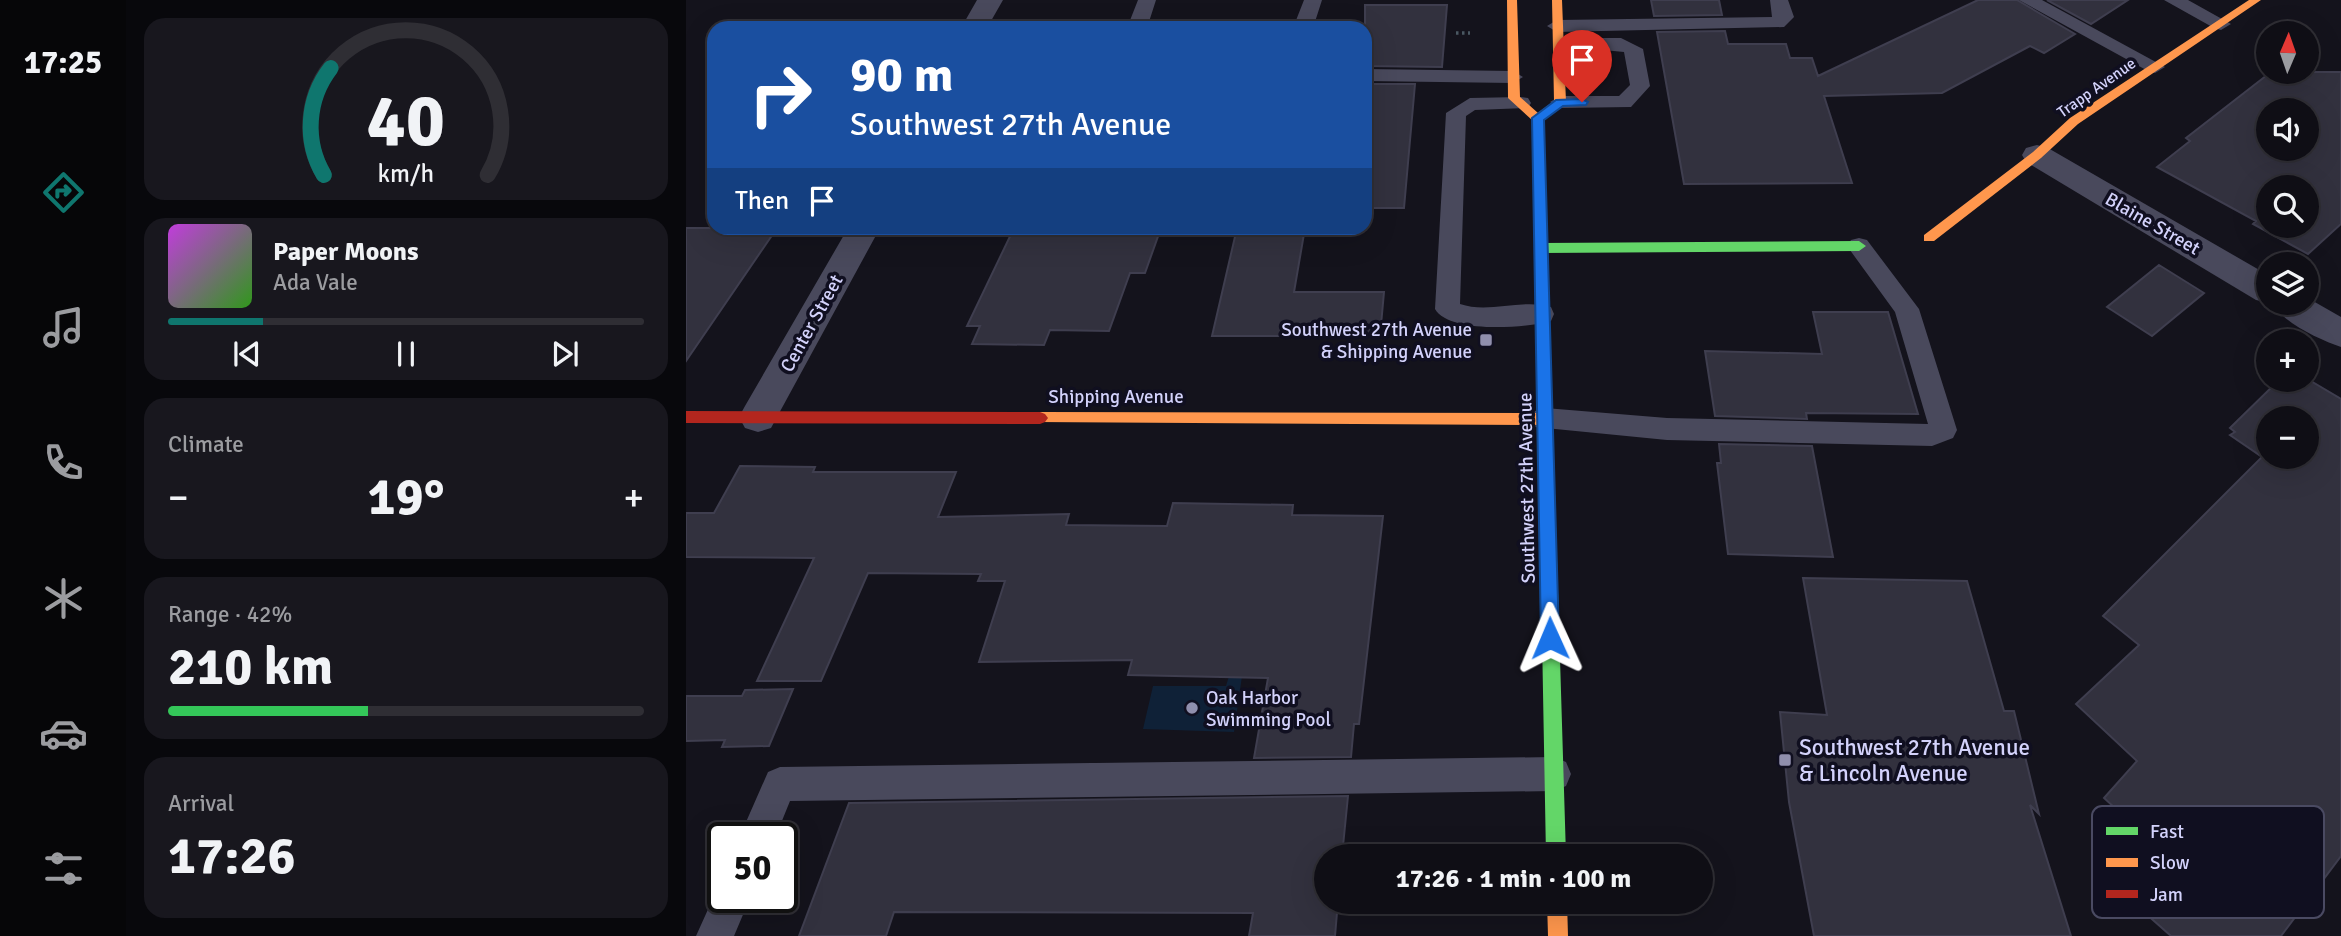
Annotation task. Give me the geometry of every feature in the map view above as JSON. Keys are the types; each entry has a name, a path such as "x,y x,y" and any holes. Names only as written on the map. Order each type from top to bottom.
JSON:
{"street":[{"path":"978,21 990,0"},
{"name":"Southwest 27th Avenue","path":"1512,0 1514,97 1529,111 1541,248 1556,844"},
{"path":"1529,111 1560,102 1557,0"},
{"name":"Trapp Avenue","path":"1929,238 2037,155 2074,121 2256,0"},
{"name":"Blaine Street","path":"2037,155 2256,284"},
{"name":"Center Street","path":"758,417 860,235"},
{"path":"1541,248 1859,246"},
{"path":"2309,315 2341,334"},
{"name":"Shipping Avenue","path":"686,417 1545,419"},
{"path":"1557,914 1558,936"}],"lane":[{"path":"1140,21 1147,0"},
{"path":"1306,21 1313,0"},
{"path":"1558,35 1777,23 1784,17 1779,0"},
{"path":"2028,0 2155,67"},
{"path":"2173,0 2221,24"},
{"path":"1558,35 1621,44 1633,49 1640,86 1624,102 1560,102"},
{"path":"1372,75 1513,77"},
{"path":"1529,111 1470,104 1456,113 1447,309 1453,313 1474,316 1542,314"},
{"path":"1545,419 1667,429 1932,435 1943,430 1907,309 1859,246"},
{"path":"764,822 780,784 1554,774"},
{"path":"715,936 725,913"}],"water":[{"name":"Oak Harbor Swimming Pool","path":"1229,676 1242,676 1234,732 1143,729 1153,686 1226,686"}],"building":[{"path":"1651,0 1719,0 1722,15 1654,16"},
{"path":"1978,0 2017,0 2075,34 2044,53 2030,46 1942,93 1824,96 1852,183 1684,184 1657,32 1725,31 1728,44 1786,44 1790,58 1812,58 1818,76"},
{"path":"2047,0 2128,0 2091,24"},
{"path":"1365,5 1447,5 1442,67 1372,66 1372,21 1365,21"},
{"path":"2319,72 2341,72 2341,224 2310,252 2304,252 2279,238 2319,238 2319,175 2256,175 2256,221 2157,167 2190,141 2186,138 2256,84 2319,84"},
{"path":"1372,84 1415,84 1404,208 1372,208"},
{"path":"686,228 707,228 707,235 772,235 686,361"},
{"path":"1011,235 1159,235 1145,273 1130,273 1109,331 1050,330 1044,345 972,344 980,326 967,326"},
{"path":"1235,235 1304,235 1294,292 1384,292 1380,336 1212,336"},
{"path":"2159,265 2204,293 2152,336 2107,307"},
{"path":"1813,312 1888,312 1918,414 1806,413 1807,419 1715,416 1705,351 1822,354"},
{"path":"2319,386 2341,399 2341,856 2324,879 2324,806 2113,806 2104,798 2137,761 2076,704 2139,645 2103,616 2256,463 2256,469 2319,469 2319,406 2256,406 2256,453 2230,435 2235,432 2230,428 2267,392 2319,392"},
{"path":"1719,444 1812,446 1833,557 1728,554 1717,463 1721,463"},
{"path":"740,466 815,467 813,472 956,472 938,517 1069,514 1066,525 1167,526 1173,503 1293,505 1292,515 1383,516 1359,724 1354,724 1351,757 1254,758 1268,678 1128,675 1132,660 979,662 1005,581 978,581 981,574 868,573 821,681 757,681 814,558 686,557 686,513 714,513"},
{"path":"1803,578 1967,581 2004,711 2014,711 2039,814 2030,805 2071,936 1814,936 1789,802 1780,712 1827,715"},
{"path":"793,689 769,746 722,747 725,740 686,741 686,696 742,696 745,690"},
{"path":"1348,796 1343,844 1314,844 1314,914 1337,914 1335,936 1249,936 1253,913 894,912 886,936 799,936 849,803"},
{"path":"2151,918 2294,918 2281,936 2171,936"}],"traffic: fast":[{"path":"1541,248 1859,246"},
{"path":"1548,527 1556,844"}],"traffic: slow":[{"path":"1512,0 1514,98 1538,119 1548,527"},
{"path":"1538,119 1560,102 1557,0"},
{"path":"1929,238 2037,155 2074,121 2256,0"},
{"path":"1040,418 1545,419"},
{"path":"1557,914 1558,936"}],"traffic: jam":[{"path":"686,417 1040,418"}],"place":[{"name":"Southwest 27th Avenue & Shipping Avenue","path":"1486,340"},
{"name":"Oak Harbor Swimming Pool","path":"1192,708"},
{"name":"Southwest 27th Avenue & Lincoln Avenue","path":"1785,760"}],"route":[{"path":"1550,638 1538,118 1560,102 1582,102"}]}
